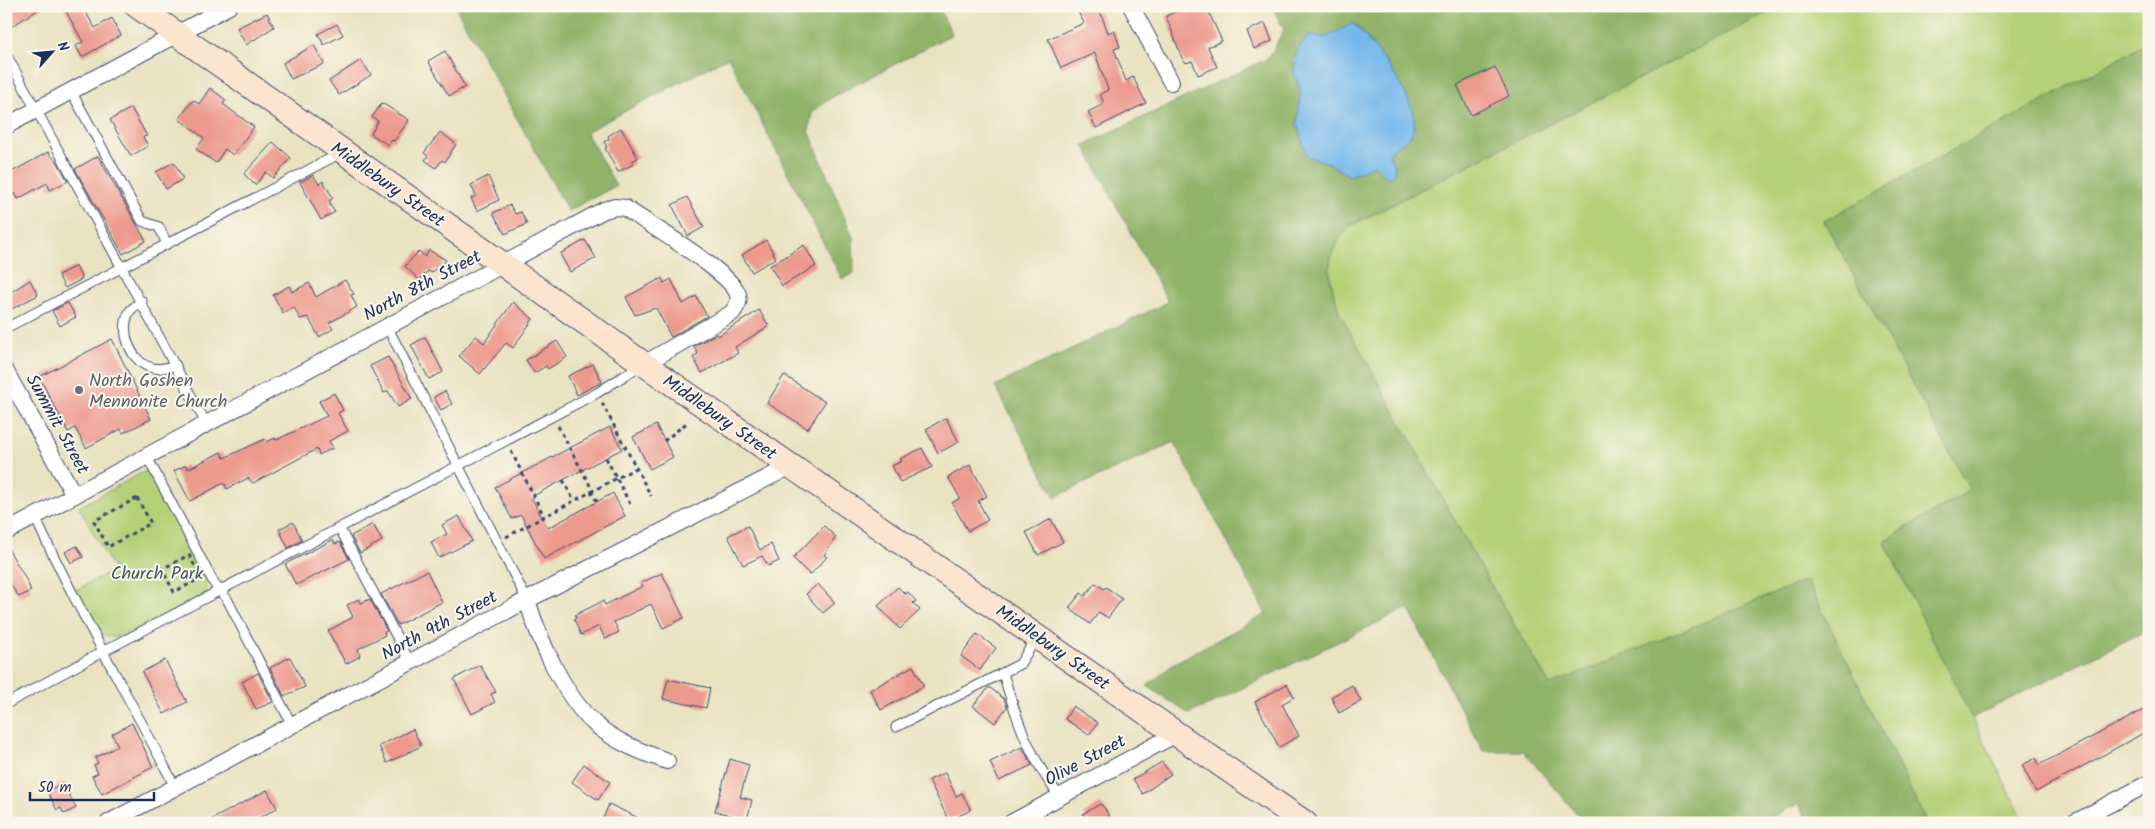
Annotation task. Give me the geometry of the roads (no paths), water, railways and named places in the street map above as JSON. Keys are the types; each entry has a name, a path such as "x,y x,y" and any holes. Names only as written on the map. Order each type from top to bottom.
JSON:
{"main road":[{"name":"Middlebury Street","path":"137,6 644,364 1305,823"}],"street":[{"path":"6,126 229,6"},
{"path":"1131,6 1171,82"},
{"name":"North 8th Street","path":"6,532 604,210 615,207 625,208 725,276 738,293 739,303 732,313 644,364"},
{"name":"Summit Street","path":"6,372 74,495"},
{"name":"North 9th Street","path":"108,823 528,600 791,466"},
{"path":"528,600 534,622 568,691 595,724 622,743 667,761"},
{"name":"Olive Street","path":"1011,823 1178,733"},
{"path":"2074,823 2149,783"}],"lane":[{"path":"6,54 123,266 207,425"},
{"path":"71,91 142,221 159,227 167,244"},
{"path":"6,328 342,152"},
{"path":"142,302 130,310 125,326 129,345 135,357 143,365 153,368 176,365"},
{"path":"387,326 528,600"},
{"path":"6,704 597,393 644,364"},
{"path":"147,457 216,585 227,599 292,725"},
{"path":"34,517 78,605 175,787"},
{"path":"340,529 410,662"},
{"path":"896,727 1020,664 1038,636"},
{"path":"1002,673 1018,724 1048,782 1060,796"}],"water":[{"path":"1353,23 1372,44 1394,74 1411,106 1414,120 1413,131 1391,151 1389,155 1395,168 1394,174 1388,178 1374,165 1350,176 1326,162 1307,156 1297,124 1301,94 1294,71 1297,51 1308,36 1327,37"}],"place":[{"name":"North Goshen Mennonite Church","path":"79,390"}],"park label":[{"name":"Church Park","path":"157,573"}]}
